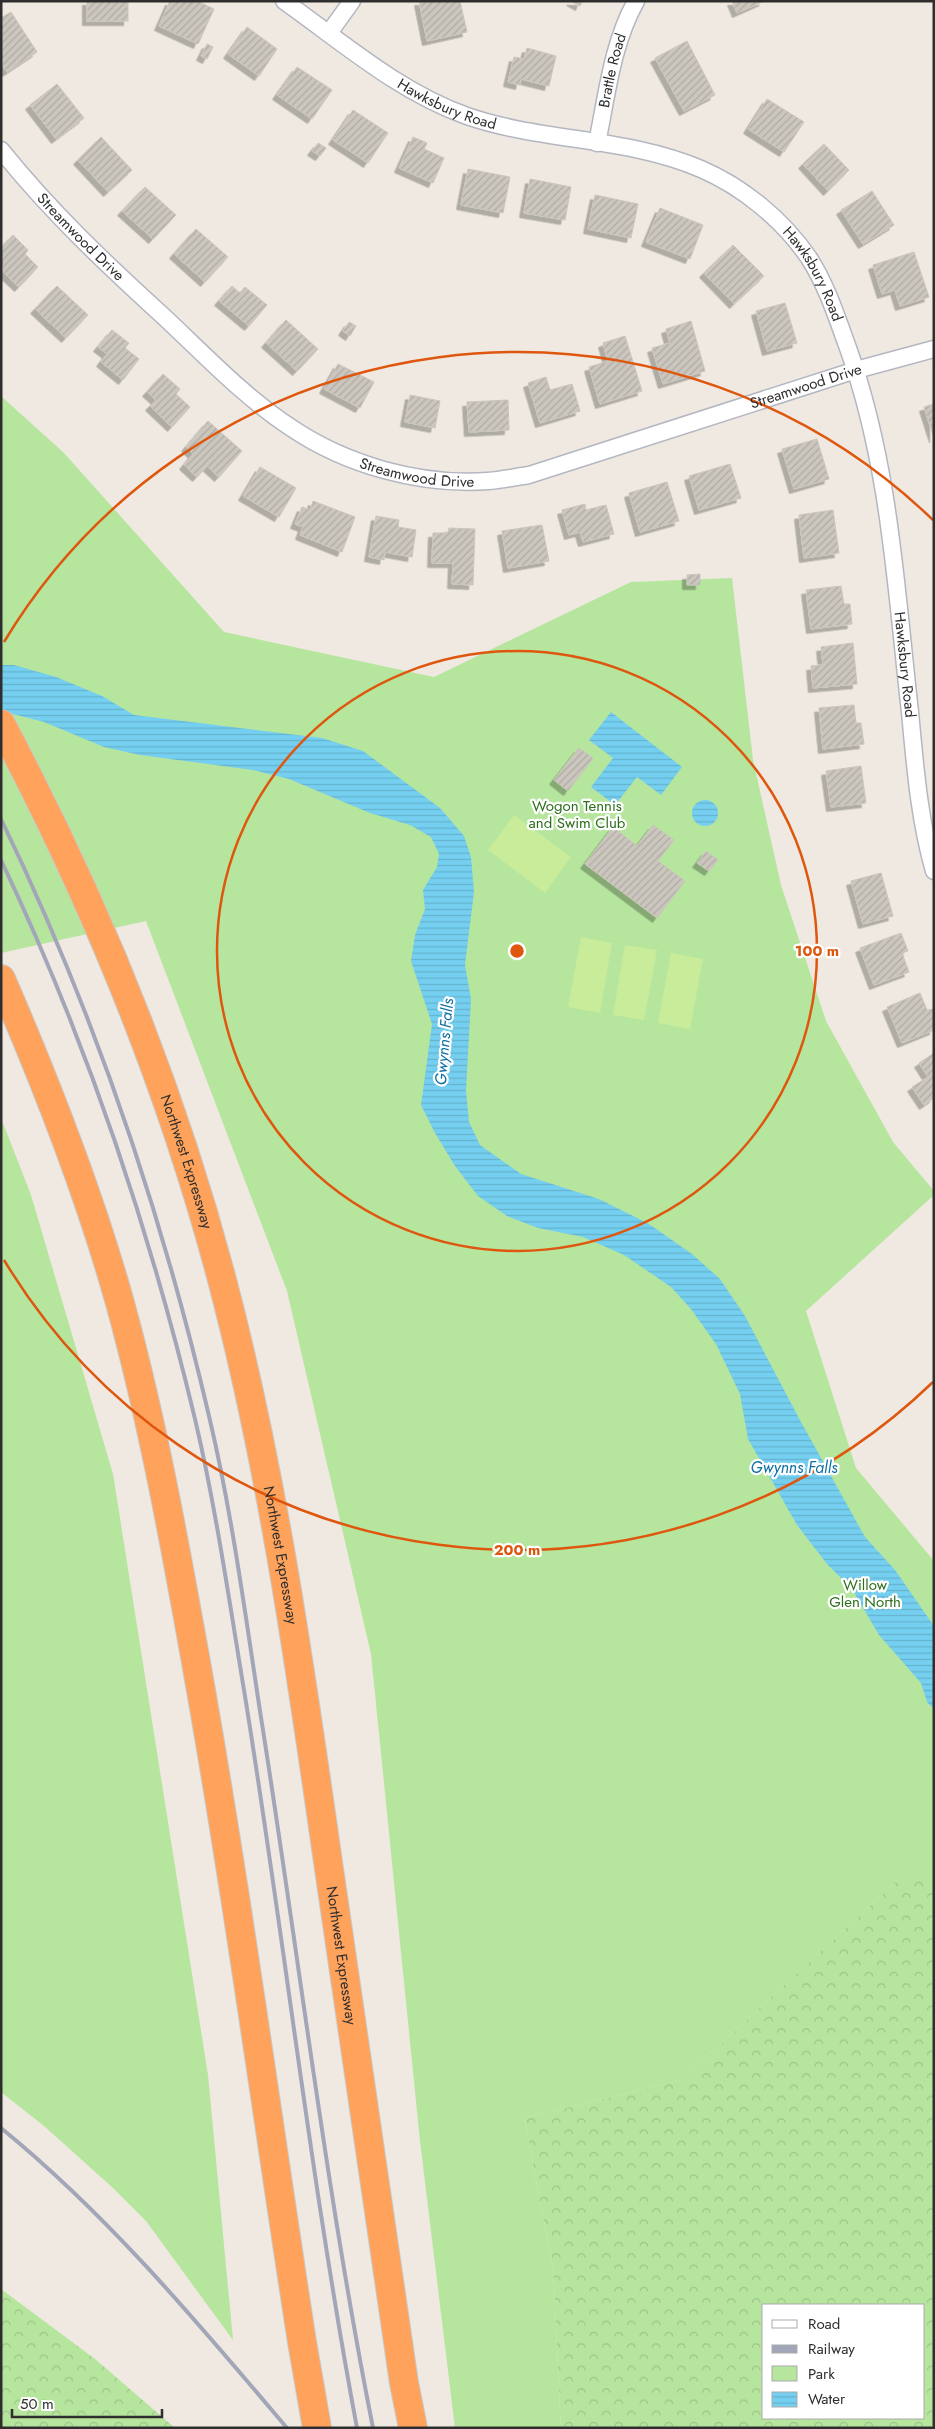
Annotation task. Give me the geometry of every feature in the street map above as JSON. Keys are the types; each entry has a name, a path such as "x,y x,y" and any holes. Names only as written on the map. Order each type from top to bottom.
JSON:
{"highway":[{"name":"Northwest Expressway","path":"1,724 60,838 106,940 159,1082 220,1274 257,1425 275,1518 315,1774 395,2325 413,2428"},
{"path":"1,979 59,1115 87,1198 119,1301 153,1433 218,1788 302,2342 317,2428"}],"street":[{"name":"Hawksbury Road","path":"284,1 405,87 466,115 498,125 673,159 731,184 759,205 787,230 809,259 829,296 856,370 876,450 889,518 918,787 934,870"},
{"path":"329,34 352,1"},
{"name":"Brattle Road","path":"597,143 616,52 625,20 636,1"},
{"name":"Streamwood Drive","path":"1,150 34,191 81,241 250,397 290,427 327,448 367,464 408,475 447,480 487,481 529,475 856,370 934,349"}],"green space":[{"path":"1,396 64,453 224,632 434,677 631,582 732,578 753,760 781,885 826,1021 893,1142 934,1191 934,1195 806,1311 856,1468 934,1561 934,1878 899,1879 682,2080 524,2118 553,2267 561,2428 455,2428 420,2141 371,1654 287,1291 146,921 1,953"},
{"path":"514,815 571,857 545,893 488,850"},
{"path":"581,937 612,943 600,1013 568,1007"},
{"path":"625,945 657,950 644,1020 613,1015"},
{"path":"671,953 703,959 690,1029 658,1023"},
{"path":"1,1118 31,1195 113,1474 208,2075 233,2340 146,2221 112,2187 44,2126 1,2092"},
{"path":"900,1878 934,1878 934,2428 561,2428 553,2267 524,2118 682,2080"},
{"path":"1,2289 95,2359 175,2428 1,2428"}],"water":[{"name":"Gwynns Falls","path":"1,665 14,665 56,677 102,696 134,715 322,738 363,751 440,808 464,836 471,857 474,892 465,965 471,999 466,1090 469,1122 480,1145 521,1174 599,1199 649,1224 692,1254 720,1279 745,1316 865,1537 895,1570 934,1626 934,1709 927,1702 921,1683 879,1635 852,1589 827,1564 797,1525 748,1439 740,1394 716,1344 691,1309 671,1287 624,1255 583,1237 538,1228 507,1216 478,1196 455,1166 435,1133 421,1105 432,1024 411,961 415,935 425,909 423,890 437,867 439,854 431,837 410,825 370,813 289,779 253,770 140,755 104,747 44,722 1,711"},
{"path":"611,712 682,767 661,795 637,777 615,805 591,787 613,758 589,740"},
{"path":"705,800 714,804 718,813 714,822 705,826 696,822 692,813 696,804"}],"building":[{"path":"87,1 128,1 128,21 87,21"},
{"path":"170,1 197,1 214,9 198,44 159,26"},
{"path":"419,1 460,1 467,32 427,41"},
{"path":"571,1 582,1 580,6"},
{"path":"732,1 764,1 737,13"},
{"path":"11,12 37,52 7,72 1,64 1,18"},
{"path":"247,27 277,49 259,76 228,54"},
{"path":"687,41 715,95 684,111 655,58"},
{"path":"207,44 213,47 207,59 201,56"},
{"path":"527,48 556,56 549,86 521,79 520,85 508,82 514,57 524,59"},
{"path":"297,67 332,90 312,119 277,95"},
{"path":"57,84 84,118 56,139 30,105"},
{"path":"767,99 804,122 784,152 748,129"},
{"path":"353,110 388,133 368,163 333,140"},
{"path":"101,137 132,170 108,192 78,160"},
{"path":"413,137 427,143 424,149 444,158 433,183 399,168"},
{"path":"318,143 326,148 320,156 312,151"},
{"path":"824,144 849,170 828,191 803,164"},
{"path":"468,169 510,177 503,213 461,205"},
{"path":"530,179 571,187 565,220 524,213"},
{"path":"145,187 176,215 153,239 122,211"},
{"path":"872,191 894,225 863,244 841,210"},
{"path":"595,195 638,204 631,238 588,229"},
{"path":"660,208 703,225 690,259 646,242"},
{"path":"196,229 228,257 205,282 174,254"},
{"path":"13,235 28,250 25,254 38,267 19,287 1,270 4,263 1,260 1,248"},
{"path":"733,245 764,276 734,304 704,273"},
{"path":"914,252 929,297 900,306 895,290 882,294 873,265"},
{"path":"57,286 88,315 66,338 35,309"},
{"path":"232,286 240,293 245,287 267,305 249,326 219,301"},
{"path":"785,303 797,343 767,351 756,311"},
{"path":"286,320 318,349 297,371 266,343"},
{"path":"691,321 705,371 663,384 652,348 670,343 666,329"},
{"path":"349,322 356,326 350,336 343,331"},
{"path":"112,330 129,343 125,348 139,359 123,380 101,362 107,354 98,347"},
{"path":"625,336 642,391 600,404 589,367 608,361 603,343"},
{"path":"338,364 374,382 360,408 324,389"},
{"path":"163,374 180,389 176,394 190,407 172,427 150,406 156,400 147,392"},
{"path":"546,377 550,390 572,384 580,411 540,423 528,383"},
{"path":"410,395 440,401 435,428 405,422"},
{"path":"508,400 509,430 469,432 467,402"},
{"path":"934,404 934,438 924,407"},
{"path":"208,421 242,451 219,477 207,466 197,477 184,465 193,454 186,447"},
{"path":"817,439 829,479 794,489 782,449"},
{"path":"730,464 741,498 699,510 689,476"},
{"path":"260,467 296,488 279,517 243,496"},
{"path":"667,482 679,521 640,532 629,493"},
{"path":"313,501 355,517 342,552 300,535 303,527 295,524 302,507 310,510"},
{"path":"585,504 586,510 606,505 614,534 583,542 580,532 569,535 562,510"},
{"path":"833,510 839,553 804,558 799,515"},
{"path":"376,516 399,520 398,527 416,530 412,557 385,552 384,560 369,557"},
{"path":"542,525 549,561 508,568 502,531"},
{"path":"449,528 475,529 473,585 452,584 453,563 432,563 433,533 448,533"},
{"path":"700,574 700,585 687,585 687,575"},
{"path":"841,586 844,604 850,604 852,624 811,629 806,590"},
{"path":"853,643 857,684 813,688 811,666 823,665 821,647"},
{"path":"854,705 856,723 861,723 864,744 823,749 819,708"},
{"path":"579,748 593,758 568,791 554,780"},
{"path":"861,766 866,803 831,807 826,771"},
{"path":"653,825 674,840 658,861 685,881 657,918 585,864 613,827 637,846"},
{"path":"706,851 718,860 709,871 697,863"},
{"path":"881,873 893,916 863,924 851,881"},
{"path":"901,933 908,951 902,953 909,972 874,985 860,948"},
{"path":"920,993 927,1010 934,1009 934,1030 902,1043 887,1007"},
{"path":"934,1053 934,1098 924,1105 912,1087 928,1077 919,1063"}],"railway":[{"path":"1,819 66,963 122,1112 169,1263 209,1416 225,1489 238,1563 341,2250 373,2428"},
{"path":"1,860 61,996 113,1135 157,1276 203,1453 244,1690 326,2244 357,2428"},
{"path":"1,2128 79,2197 115,2234 186,2310 287,2428"}],"park label":[{"name":"Wogon Tennis and Swim Club","path":"577,814"},
{"name":"Willow Glen North","path":"865,1594"}]}
